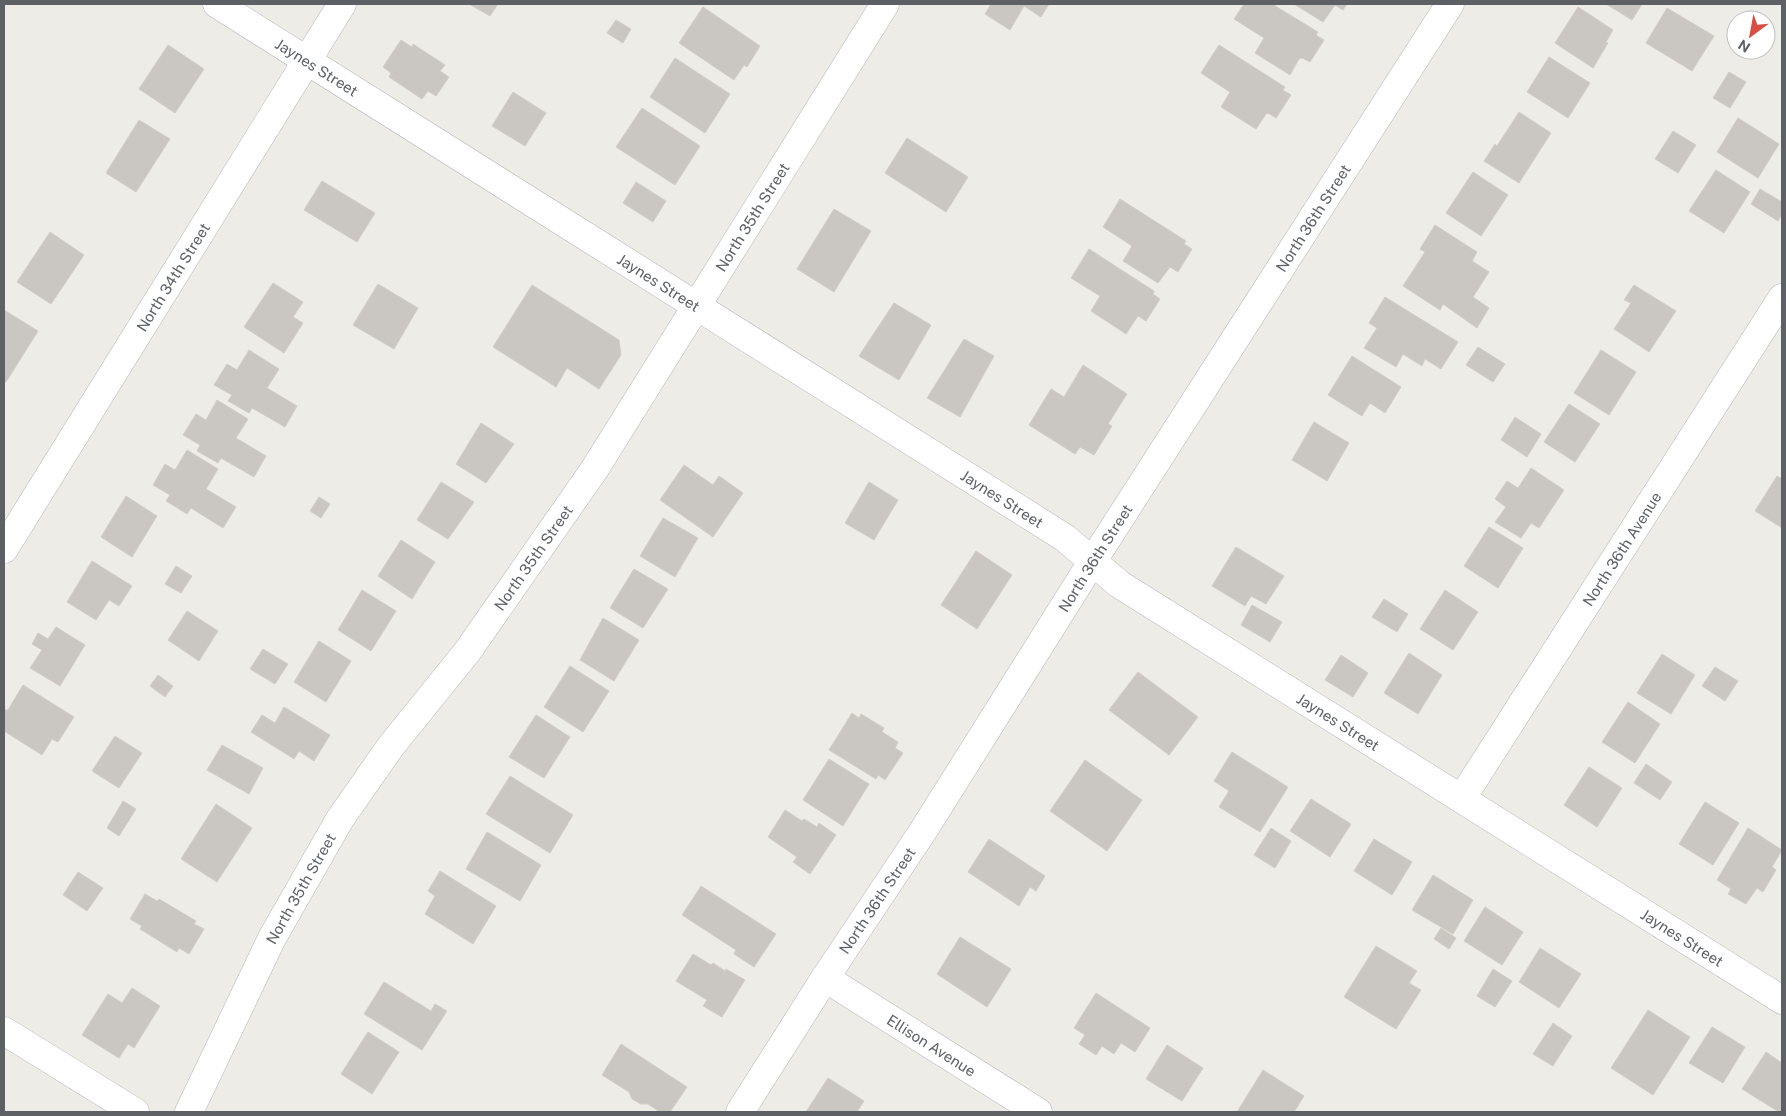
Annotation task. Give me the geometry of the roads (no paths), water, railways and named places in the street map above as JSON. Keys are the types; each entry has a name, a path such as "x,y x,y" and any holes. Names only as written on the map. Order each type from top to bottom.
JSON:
{"street":[{"name":"Jaynes Street","path":"217,4 696,308 1064,538 1119,584 1782,1000"},
{"name":"North 34th Street","path":"4,549 342,4"},
{"name":"North 35th Street","path":"189,1112 272,938 340,819 391,746 467,652 526,571 594,470 886,4"},
{"name":"North 36th Street","path":"740,1112 825,978 923,831 1092,562 1450,4"},
{"name":"North 36th Avenue","path":"1462,798 1782,298"},
{"name":"Ellison Avenue","path":"825,978 1038,1112"},
{"path":"4,1031 135,1112"}]}
